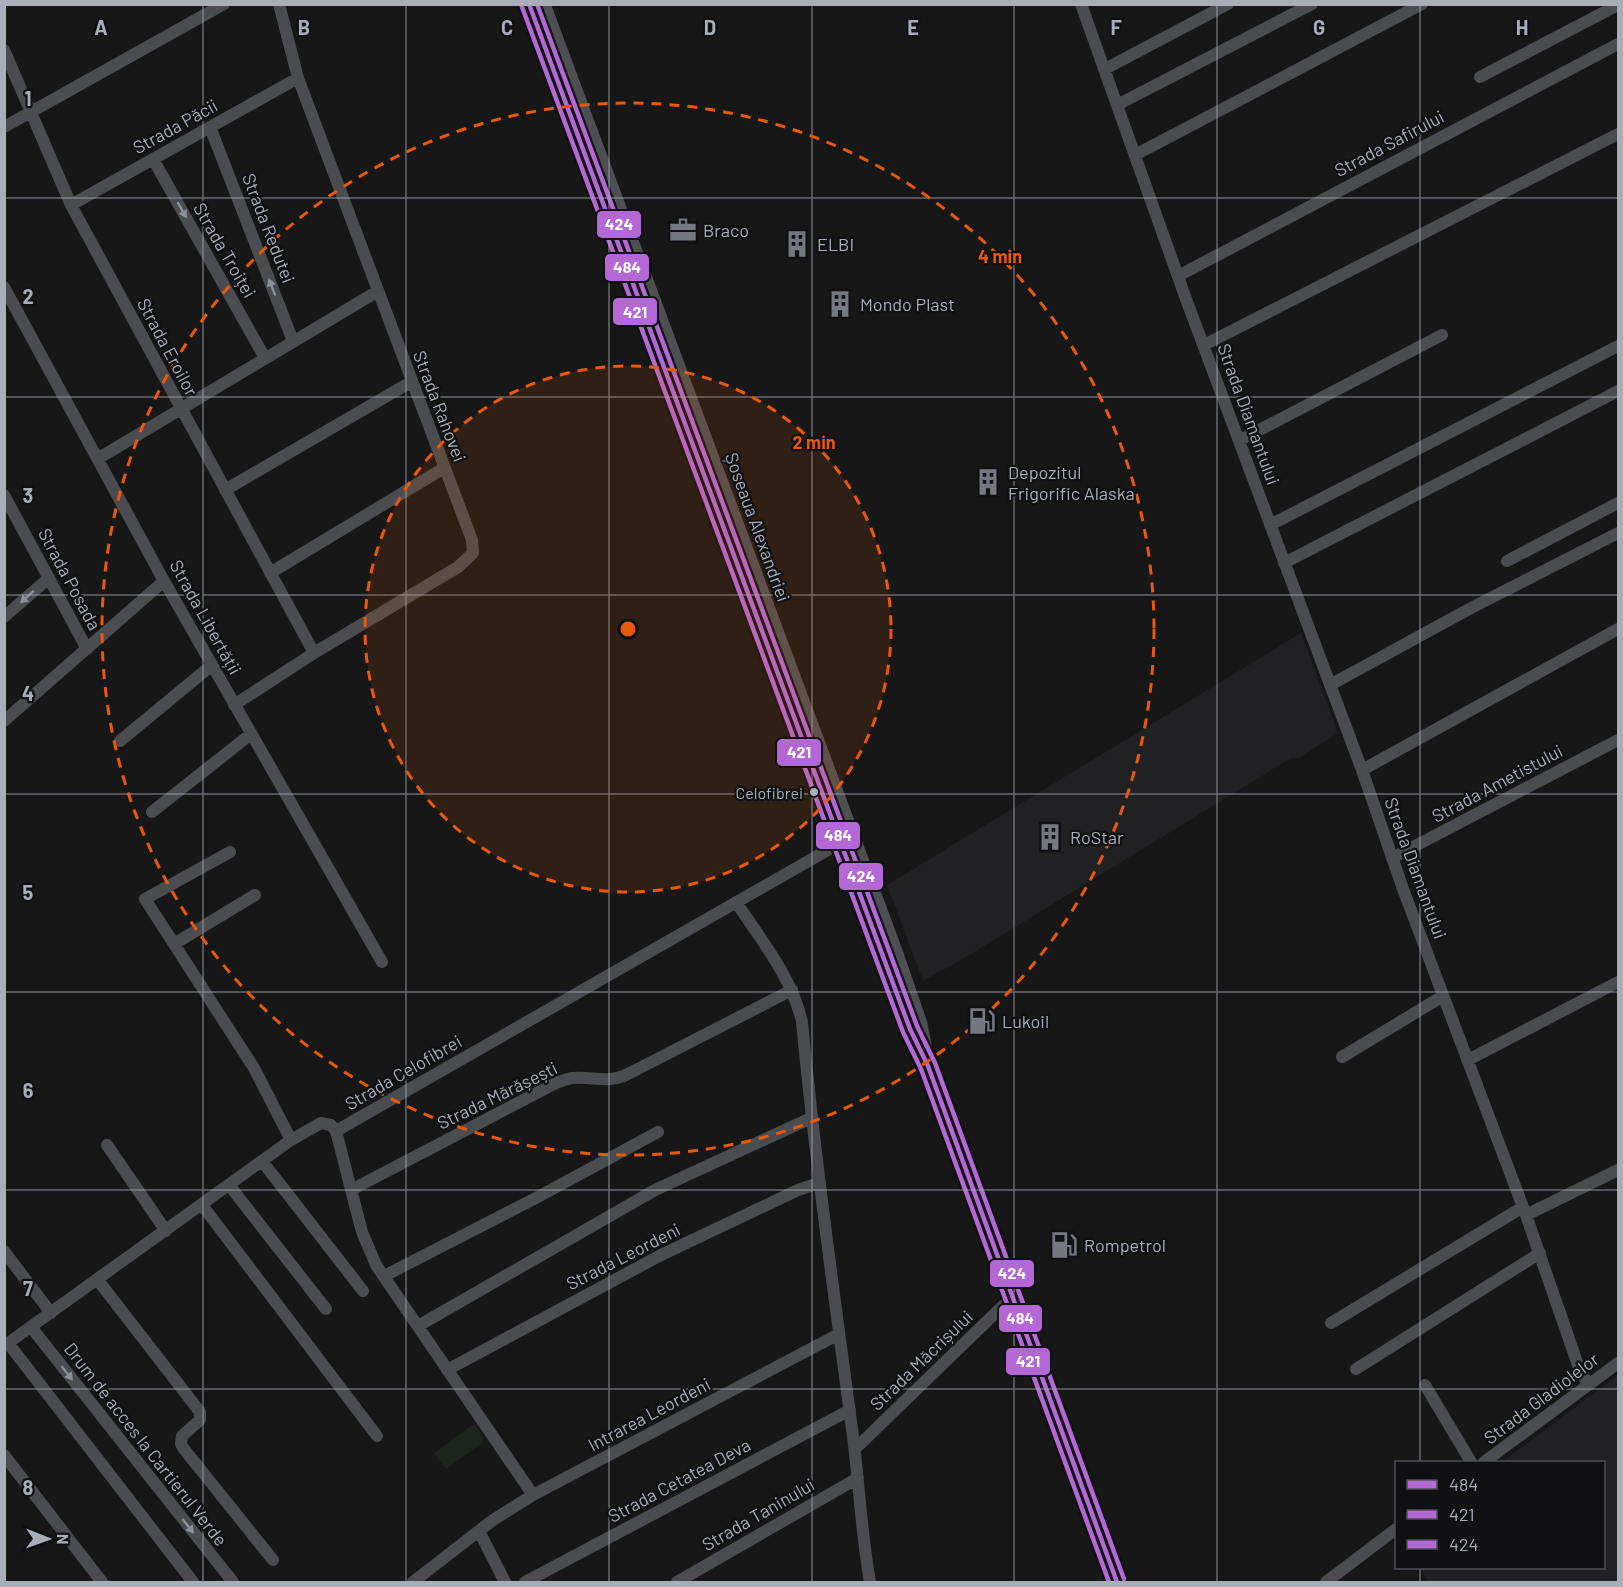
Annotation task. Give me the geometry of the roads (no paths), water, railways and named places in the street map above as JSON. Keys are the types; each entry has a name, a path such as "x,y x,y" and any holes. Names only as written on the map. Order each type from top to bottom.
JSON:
{"main road":[{"name":"Șoseaua Alexandriei","path":"529,4 840,843 910,1029 928,1066 1117,1582"},
{"name":"Șoseaua Alexandriei","path":"543,4 895,951 920,1024 928,1066"}],"street":[{"path":"4,127 224,4"},
{"name":"Strada Rahovei","path":"234,705 314,653 458,567 473,554 472,540 298,78 279,4"},
{"name":"Strada Diamantului","path":"1081,4 1178,276 1540,1253 1578,1365 1588,1385"},
{"path":"1105,69 1228,4"},
{"path":"1117,105 1312,4"},
{"path":"1136,154 1422,4"},
{"path":"1480,77 1618,5"},
{"name":"Strada Safirului","path":"1178,276 1618,44"},
{"name":"Strada Eroilor","path":"4,50 71,205 314,653"},
{"name":"Strada Păcii","path":"71,205 298,78"},
{"name":"Strada Redutei","path":"210,127 293,341"},
{"path":"1204,345 1618,134"},
{"name":"Strada Troiței","path":"153,159 265,358"},
{"name":"Strada Libertății","path":"4,287 164,580 382,962"},
{"path":"99,458 378,291"},
{"path":"1240,440 1442,335"},
{"path":"1270,525 1618,346"},
{"path":"225,490 411,382"},
{"path":"1284,563 1618,391"},
{"path":"270,573 444,468"},
{"name":"Strada Posada","path":"4,495 8,512 49,578 87,649"},
{"path":"1507,561 1618,503"},
{"path":"1330,685 1618,533"},
{"path":"4,617 49,578"},
{"path":"4,721 164,580"},
{"path":"1362,770 1618,629"},
{"path":"120,741 212,665"},
{"path":"152,812 251,734"},
{"name":"Strada Ametistului","path":"1392,858 1618,740"},
{"name":"Strada Celofibrei","path":"6,1344 291,1140 321,1123 331,1125 336,1131 840,843"},
{"path":"230,852 145,898 254,1068 291,1140"},
{"path":"174,944 255,895"},
{"path":"736,902 792,990 802,1022 811,1118 855,1449 861,1528 870,1582"},
{"path":"1468,1059 1618,982"},
{"name":"Strada Mărășești","path":"351,1190 558,1082 573,1078 603,1081 624,1077 792,990"},
{"path":"1342,1057 1443,996"},
{"path":"418,1326 655,1190 811,1118"},
{"path":"336,1131 367,1246 384,1276 533,1495"},
{"path":"384,1276 658,1132"},
{"path":"106,1144 166,1231"},
{"path":"262,1161 363,1291"},
{"path":"1331,1323 1524,1211 1618,1170"},
{"name":"Strada Leordeni","path":"447,1370 661,1255 798,1190 819,1183"},
{"path":"229,1185 326,1309"},
{"path":"202,1205 377,1436"},
{"path":"4,1251 51,1313"},
{"path":"1356,1369 1540,1253"},
{"path":"98,1279 200,1412 200,1420 182,1436 181,1444 184,1449 273,1560"},
{"name":"Strada Măcrișului","path":"855,1449 1012,1297"},
{"name":"Drum de acces la Cartierul Verde","path":"31,1327 233,1582"},
{"name":"Intrarea Leordeni","path":"413,1582 479,1531 533,1495 839,1334"},
{"path":"6,1344 193,1582"},
{"name":"Strada Gladiolelor","path":"1485,1461 1618,1363"},
{"path":"1425,1385 1470,1461"},
{"name":"Strada Cetatea Deva","path":"525,1582 850,1410"},
{"path":"4,1455 102,1582"},
{"name":"Strada Taninului","path":"677,1582 858,1478"},
{"path":"1326,1582 1395,1530"},
{"path":"479,1531 504,1582"}],"place":[{"name":"Braco","path":"683,230"},
{"name":"ELBI","path":"797,244"},
{"name":"Mondo Plast","path":"840,304"},
{"name":"Depozitul Frigorific Alaska","path":"988,482"},
{"name":"Celofibrei","path":"814,792"},
{"name":"RoStar","path":"1050,837"},
{"name":"Lukoil","path":"982,1021"},
{"name":"Rompetrol","path":"1064,1245"}]}
